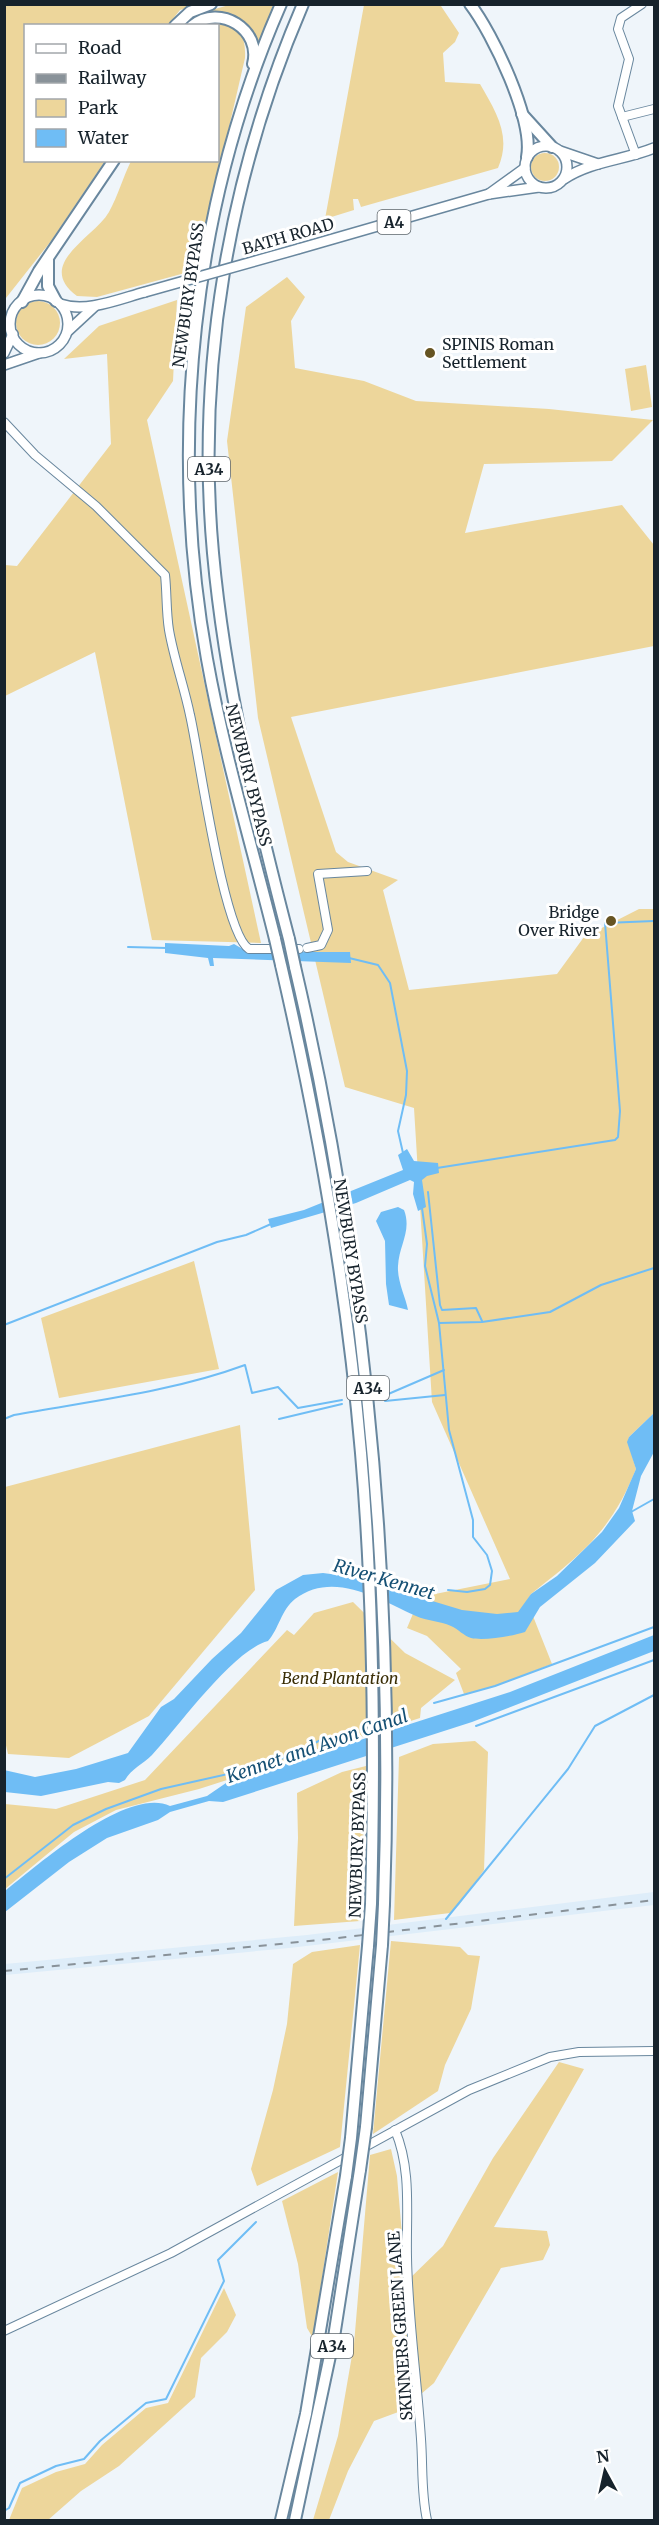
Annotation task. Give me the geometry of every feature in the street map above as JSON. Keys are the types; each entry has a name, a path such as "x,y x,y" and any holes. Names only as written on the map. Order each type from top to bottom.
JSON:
{"highway":[{"path":"177,24 190,12 211,4"},
{"name":"NEWBURY BYPASS","path":"281,4 243,106 220,189 198,309 190,422 191,531 201,620 213,691 281,964 331,1216 355,1388 369,1563 374,1727 371,1904 351,2138 306,2414 281,2520"},
{"name":"NEWBURY BYPASS","path":"295,2520 334,2337 366,2127 384,1904 387,1758 385,1623 368,1388 344,1212 296,967 264,841 228,668 213,553 209,465 214,343 226,259 253,143 282,57 303,4"},
{"path":"282,57 309,4"},
{"path":"470,4 497,47 522,113 528,141 526,162"},
{"path":"195,24 217,17 238,24 248,33 253,44 254,61 243,106"},
{"path":"522,113 555,148"},
{"path":"21,302 113,162"},
{"path":"48,260 48,286 58,302"}],"main road":[{"path":"597,164 555,148 538,147 526,162 530,180 539,186 552,187 597,164 636,155 654,148"},
{"path":"555,148 567,164 562,180"},
{"name":"BATH ROAD","path":"489,194 526,162"},
{"name":"BATH ROAD","path":"58,302 95,306 489,194 539,186"},
{"path":"4,309 39,295 58,302 68,320 66,334 58,345 4,365"},
{"path":"4,353 12,317 21,302"},
{"name":"BATH ROAD","path":"66,334 77,320 95,306"},
{"path":"10,330 25,349 44,352"}],"street":[{"path":"636,155 618,106 629,59 618,29 621,18 642,4"},
{"path":"622,117 654,109"},
{"path":"4,422 35,455 96,506 165,575 169,631 189,711 221,881 232,919 244,945 249,948 303,949 321,945 328,930 318,874 367,871"},
{"path":"4,2331 171,2253 469,2090 550,2057 579,2052 654,2051"},
{"name":"SKINNERS GREEN LANE","path":"395,2130 404,2150 407,2257 421,2438 423,2501 428,2520"}],"shaded area":[{"path":"654,1892 654,1905 289,1948 5,1975 5,1964 307,1935"}],"green space":[{"path":"4,5 197,5 180,10 169,24 24,24 24,162 104,162 51,241 6,298"},
{"path":"229,5 273,5 259,41 241,19 226,13 211,14 187,21 194,15"},
{"path":"364,5 441,6 459,33 455,42 443,53 445,82 480,84 500,124 503,135 502,156 498,168 361,207 358,199 353,199 354,210 325,219"},
{"path":"221,21 233,28 243,39 245,58 196,270 97,297 77,296 65,284 62,273 64,262 109,212 131,162 219,162 219,24 205,24"},
{"path":"545,153 555,157 559,167 555,177 545,181 535,177 531,167 535,157"},
{"path":"287,277 305,297 291,321 295,368 364,381 416,401 549,409 653,420 612,461 484,464 465,533 622,505 654,545 654,646 291,717 336,852 348,862 398,880 383,890 409,990 557,974 584,937 639,909 654,909 654,1413 629,1437 628,1442 636,1469 606,1525 566,1566 531,1594 527,1601 552,1664 495,1686 464,1694 456,1673 461,1669 427,1636 407,1628 420,1597 510,1579 432,1402 414,1108 345,1087 258,718 227,441 246,307"},
{"path":"177,300 173,381 147,420 261,943 152,940 95,652 5,696 5,565 17,566 111,444 107,354 64,359 99,326"},
{"path":"38,301 54,307 60,323 54,339 38,345 22,339 16,323 22,307"},
{"path":"646,365 652,407 631,411 625,369"},
{"path":"194,1261 219,1369 59,1398 41,1318"},
{"path":"240,1425 255,1590 149,1716 69,1758 8,1754 4,1737 5,1487"},
{"name":"Bend Plantation","path":"353,1602 405,1653 455,1680 421,1708 420,1718 199,1789 116,1810 74,1832 5,1889 5,1804 56,1809 145,1780 287,1630 294,1635 314,1613"},
{"path":"475,1741 488,1752 484,1870 459,1905 450,1913 394,1920 399,1757 433,1744"},
{"path":"366,1766 360,1921 294,1926 298,1838 297,1793 342,1772"},
{"path":"391,1941 460,1947 468,1955 480,1956 471,2009 445,2065 438,2091 373,2134"},
{"path":"360,1945 340,2147 257,2186 251,2169 273,2090 287,2024 293,1964 312,1952"},
{"path":"559,2062 584,2069 494,2227 547,2231 550,2245 543,2260 501,2268 434,2383 401,2411 374,2421 348,2471 329,2520 313,2520 338,2436 354,2344 370,2155 391,2149 397,2176 406,2282 443,2246 493,2158"},
{"path":"338,2172 313,2338 307,2328 298,2264 282,2201"},
{"path":"224,2288 236,2315 227,2332 201,2358 195,2397 119,2466 81,2491 48,2520 9,2520 22,2488 56,2472 85,2464 102,2445 146,2408 168,2403"}],"water":[{"path":"165,943 229,946 234,944 248,952 350,952 351,963 213,958 214,966 210,966 208,958 165,953"},
{"path":"407,1149 414,1161 438,1163 439,1173 422,1180 426,1207 418,1211 413,1194 414,1182 410,1180 356,1203 271,1228 268,1219 304,1210 403,1170 398,1155"},
{"path":"398,1207 404,1210 407,1225 398,1272 408,1310 389,1305 385,1241 376,1221 381,1212"},
{"path":"654,1413 654,1452 641,1476 632,1511 635,1521 595,1563 540,1607 525,1632 498,1638 471,1638 451,1626 420,1618 356,1590 325,1587 310,1591 290,1603 268,1641 239,1659 223,1674 152,1755 125,1780 119,1783 108,1782 41,1796 5,1792 4,1770 35,1777 76,1769 128,1753 161,1707 174,1699 212,1659 241,1633 276,1590 303,1575 323,1573 353,1577 462,1610 497,1614 518,1612 531,1594 557,1576 602,1532 619,1508 636,1469 627,1442 629,1437"},
{"path":"654,1635 654,1651 472,1722 223,1802 209,1801 170,1812 158,1820 107,1838 69,1862 5,1912 5,1891 83,1832 131,1807 152,1803 170,1806 207,1796 226,1783 510,1692"}],"waterway":[{"path":"437,1168 615,1140 618,1137 620,1111 605,923 654,921"},
{"path":"128,947 167,948"},
{"path":"349,958 378,965 390,983 407,1071 406,1095 398,1131 403,1153"},
{"path":"428,1192 442,1310 476,1308 482,1321"},
{"path":"422,1208 427,1244 425,1266 439,1323 449,1430 473,1520 473,1537 487,1555 492,1571 490,1585 485,1589 467,1592 448,1590"},
{"path":"4,1325 217,1242 246,1235 271,1224"},
{"path":"439,1323 482,1322 550,1312 601,1285 654,1268"},
{"path":"4,1419 14,1415 160,1389 245,1365 252,1393 278,1387 298,1408 342,1400"},
{"path":"386,1395 444,1370"},
{"path":"385,1401 445,1395"},
{"path":"279,1419 342,1404"},
{"path":"631,1512 654,1499"},
{"path":"434,1703 495,1686 654,1627"},
{"path":"476,1726 654,1660"},
{"path":"446,1919 568,1769 595,1726 654,1695"},
{"name":"Kennet and Avon Canal","path":"4,1879 73,1825 106,1809 161,1789 268,1765 323,1739"},
{"path":"4,2511 9,2508 20,2483 56,2466 84,2459 100,2441 146,2403 166,2399 224,2281 218,2260 256,2222"}],"railway":[{"path":"4,1971 330,1939 654,1900"}],"place":[{"name":"SPINIS Roman Settlement","path":"430,353"},
{"name":"Bridge Over River","path":"611,921"}],"water label":[{"name":"River Kennet","path":"384,1579"}]}
